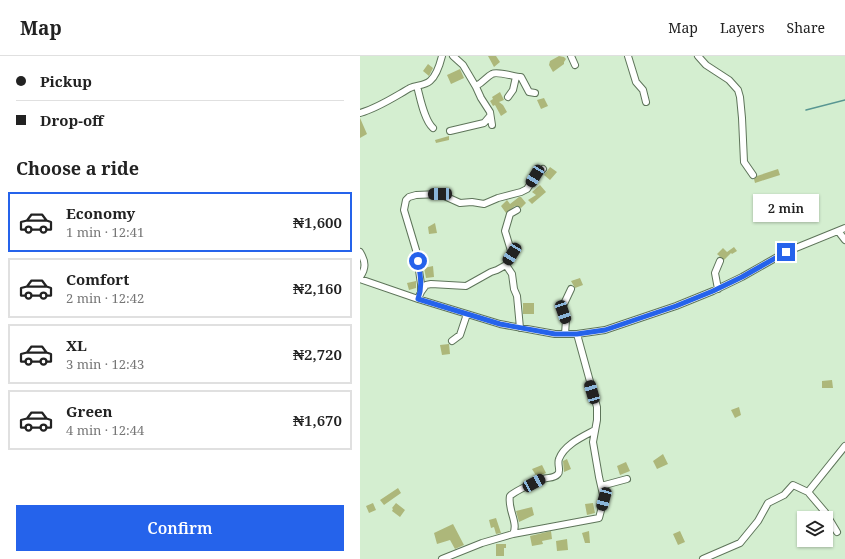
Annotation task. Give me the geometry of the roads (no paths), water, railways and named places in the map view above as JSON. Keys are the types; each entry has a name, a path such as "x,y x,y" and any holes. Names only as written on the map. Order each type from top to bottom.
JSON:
{"street":[{"path":"360,113 399,96 411,88 430,81 435,74 442,56"},
{"path":"453,56 463,66 476,86 481,98 490,112 492,126"},
{"path":"571,56 575,64"},
{"path":"628,56 636,82 643,90 646,102"},
{"path":"698,56 706,65 729,80 738,90 742,118 744,162 752,175"},
{"path":"476,86 483,83 491,74 497,73 521,77 529,92 535,93"},
{"path":"508,97 513,90 516,77"},
{"path":"417,86 423,107 430,125 433,128"},
{"path":"450,131 484,122 490,116"},
{"path":"421,292 416,250 404,210 406,200 409,197 416,195 440,194 460,203 472,202 484,204 527,189 535,176 543,169"},
{"path":"418,299 426,285 466,286 506,265 512,254 505,231 510,214 517,210"},
{"path":"360,252 365,262 365,270 360,278 418,299 500,324 555,334 577,334 605,330 676,306 718,289 786,252 845,228"},
{"path":"838,231 845,240"},
{"path":"718,289 715,273 720,261"},
{"path":"506,265 512,274 514,289 517,296 520,328"},
{"path":"565,334 566,320 563,312 563,306 571,289"},
{"path":"452,341 460,336 467,314"},
{"path":"442,559 482,543 513,534 600,518 604,499 593,442 597,420 597,407 577,334"},
{"path":"513,534 515,528 509,503 510,496 518,490 542,479 551,478 556,475 559,472 559,458 569,446 595,430"},
{"path":"808,492 845,446"},
{"path":"601,486 627,479"},
{"path":"703,559 740,543 758,520 768,503 784,495 793,485 808,492 825,512 837,532"}],"waterway":[{"path":"806,110 845,100"}]}
